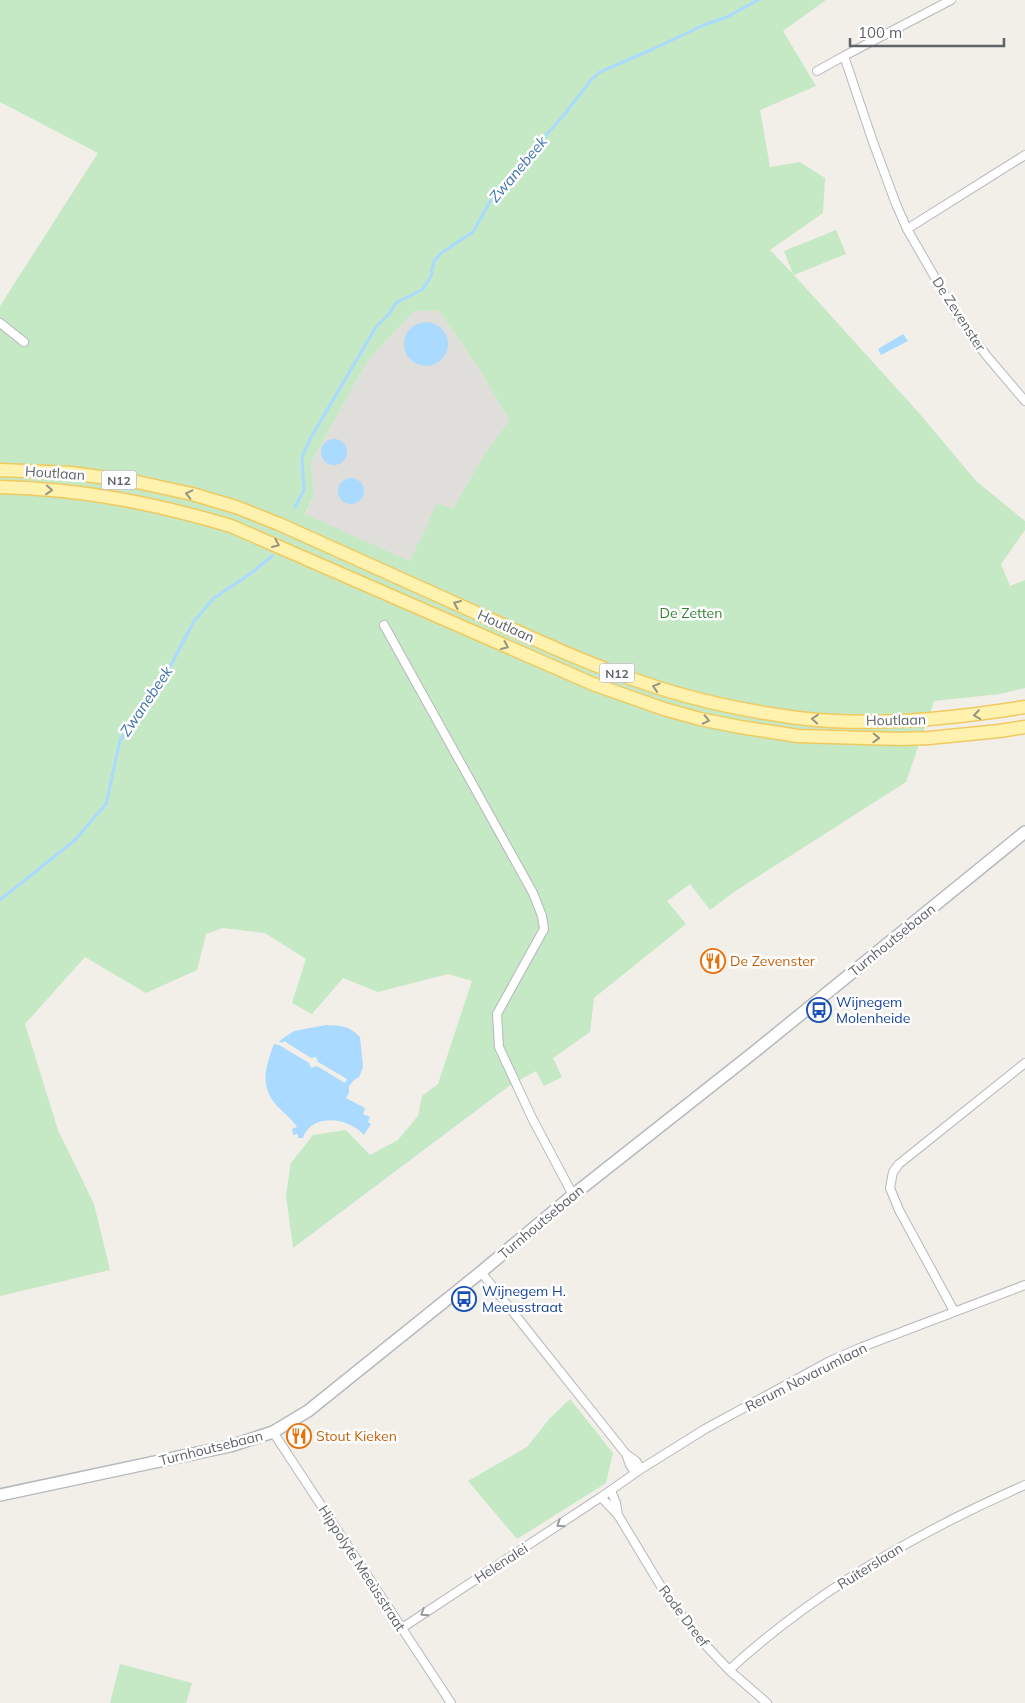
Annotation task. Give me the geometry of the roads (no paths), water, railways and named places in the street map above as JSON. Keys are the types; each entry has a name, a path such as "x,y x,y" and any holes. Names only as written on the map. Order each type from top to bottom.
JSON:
{"main road":[{"name":"Houtlaan","path":"0,470 62,472 121,480 192,494 236,507 279,524 555,648 644,683 705,700 798,718 850,721 942,719 974,716 1025,707"},
{"name":"Houtlaan","path":"0,487 72,492 141,502 186,512 231,526 276,544 576,677 635,700 700,719 798,736 900,739 930,738 1025,727"},
{"name":"Turnhoutsebaan","path":"0,1495 230,1446 273,1432 308,1411 481,1272 573,1195 758,1049 1025,832"}],"street":[{"path":"817,71 951,0"},
{"name":"De Zevenster","path":"844,56 873,142 907,229 956,314 986,355 1022,391 1025,401"},
{"path":"907,229 1025,155"},
{"path":"0,323 24,342"},
{"path":"384,625 533,894 542,916 544,929 497,1014 499,1047 532,1118 573,1195"},
{"path":"954,1312 896,1202 890,1188 893,1172 899,1164 1025,1063"},
{"path":"481,1272 626,1454 636,1461 638,1471"},
{"name":"Rerum Novarumlaan","path":"601,1497 638,1471 705,1429 830,1361 1025,1285"},
{"name":"Hippolyte Meeùsstraat","path":"273,1432 451,1703"},
{"name":"Ruiterslaan","path":"729,1670 757,1644 856,1573 919,1536 1025,1485"},
{"name":"Rode Dreef","path":"610,1491 616,1503 618,1515"},
{"name":"Helenalei","path":"402,1628 601,1497"},
{"name":"Rode Dreef","path":"601,1497 618,1515 682,1616 710,1651 767,1703"}],"water":[{"path":"430,322 442,328 447,335 447,353 442,360 435,365 422,366 414,363 407,356 404,340 407,332 414,325"},
{"path":"903,334 908,341 881,355 878,349"},
{"path":"334,439 343,443 347,452 343,461 334,465 325,461 321,452 325,443"},
{"path":"351,478 360,482 364,491 360,500 351,504 342,500 338,491 342,482"},
{"path":"326,1025 344,1027 352,1030 360,1037 363,1067 359,1077 349,1086 349,1093 346,1098 365,1108 363,1114 370,1117 368,1122 371,1124 364,1135 357,1129 340,1122 322,1121 314,1124 303,1138 298,1138 298,1134 293,1135 292,1129 297,1127 272,1100 268,1092 266,1069 274,1044 279,1045 309,1063 311,1068 317,1066 345,1083 347,1079 318,1062 316,1057 311,1058 284,1041 282,1043 279,1041 294,1031"}],"waterway":[{"name":"Zwanebeek","path":"295,507 304,490 302,457 310,439 376,327 389,314 396,303 423,289 431,276 434,261 441,253 473,232 491,200 515,174 591,80 600,72 704,25 727,17 758,0"},
{"name":"Zwanebeek","path":"0,900 75,840 106,804 120,741 133,717 171,665 194,621 214,598 250,574 272,556"}],"place":[{"name":"De Zevenster","path":"713,961"},
{"name":"Wijnegem Molenheide","path":"819,1010"},
{"name":"Wijnegem H. Meeusstraat","path":"464,1299"},
{"name":"Stout Kieken","path":"299,1436"}],"park label":[{"name":"De Zetten","path":"691,613"}]}
